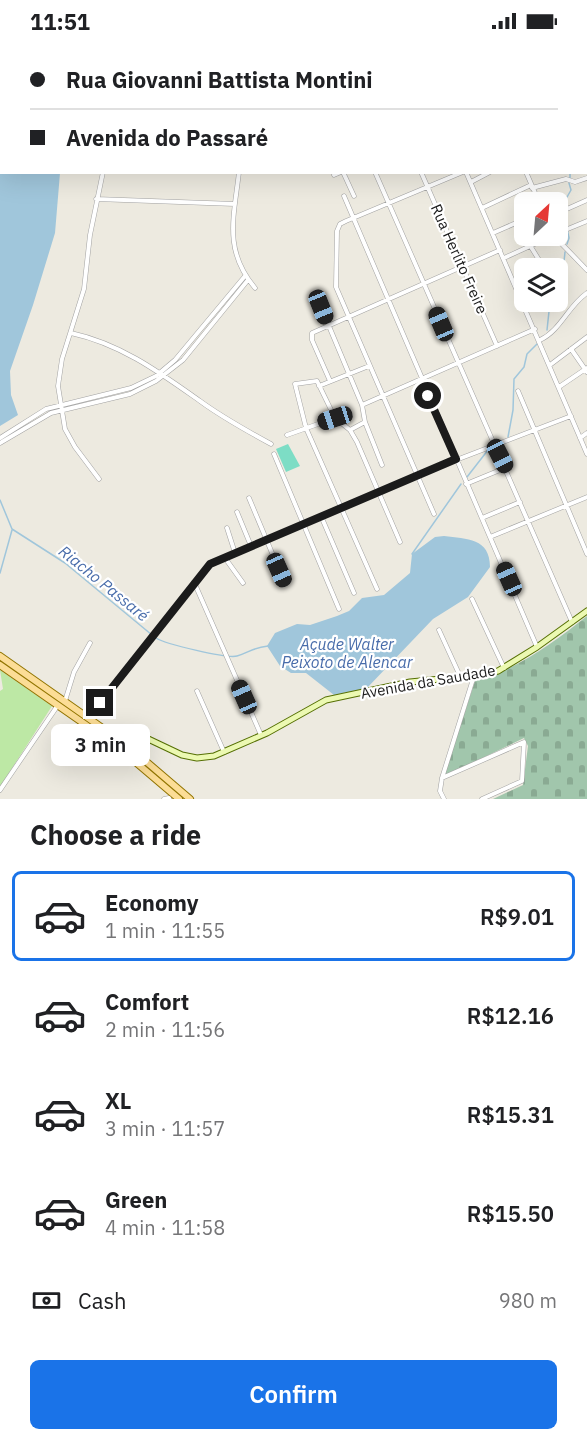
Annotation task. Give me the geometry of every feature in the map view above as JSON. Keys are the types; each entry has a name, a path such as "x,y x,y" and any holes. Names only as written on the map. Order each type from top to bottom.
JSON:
{"main road":[{"path":"0,656 58,705 124,746"},
{"path":"0,665 36,685"},
{"path":"44,691 65,701 90,718 162,780 169,794 179,799"},
{"path":"169,794 190,799"}],"street":[{"path":"99,479 75,447 65,429 60,408 59,373 84,289 96,199 102,174"},
{"path":"239,174 233,247 247,278 255,288"},
{"path":"343,174 354,196"},
{"path":"376,174 572,623"},
{"name":"Rua Herlito Freire","path":"422,174 497,346"},
{"path":"434,514 347,318 335,282 335,254 338,226 352,218 460,174"},
{"path":"466,174 540,340 587,454"},
{"path":"471,182 486,174"},
{"path":"527,174 535,192"},
{"path":"482,208 532,186 587,178"},
{"path":"344,196 466,484 538,645"},
{"path":"96,199 235,204"},
{"path":"568,209 587,200"},
{"path":"568,229 587,221"},
{"path":"493,233 514,224"},
{"path":"563,246 587,270"},
{"path":"504,258 531,247 537,258"},
{"path":"330,381 311,335 500,250"},
{"path":"0,438 37,414 132,388 163,374 247,278"},
{"path":"540,340 551,334 574,302 587,293"},
{"path":"321,307 364,404 365,422 382,465"},
{"path":"364,404 382,394 535,330"},
{"path":"71,333 109,345 163,374 212,410 271,444"},
{"path":"550,364 587,337"},
{"path":"559,387 586,370 571,350"},
{"path":"319,386 369,366"},
{"path":"377,589 306,428 294,387 298,383 314,380 335,418 350,430 400,542"},
{"path":"518,391 587,554"},
{"path":"0,443 60,408"},
{"path":"90,718 210,564 456,459 571,416"},
{"path":"287,435 335,418"},
{"path":"350,430 365,422"},
{"path":"580,438 587,433"},
{"path":"274,454 339,609"},
{"path":"466,484 506,468"},
{"path":"490,537 587,497"},
{"path":"249,498 285,584"},
{"path":"482,518 520,502"},
{"path":"237,512 252,546"},
{"path":"321,516 354,593"},
{"path":"227,528 235,553"},
{"path":"225,558 243,583"},
{"path":"194,582 261,735"},
{"path":"472,599 504,668"},
{"name":"Avenida da Saudade","path":"124,746 144,737 190,757 210,757 261,735 326,700 410,682 474,676 504,668 587,611"},
{"path":"439,630 460,676"},
{"path":"65,701 74,672 90,643"},
{"path":"444,799 440,791 442,778 474,676"},
{"path":"197,691 224,752"},
{"path":"0,790 58,705"},
{"path":"442,778 524,742 522,781 482,799"}],"green space":[{"path":"288,444 300,466 286,472 276,449"},
{"path":"587,616 587,799 493,799 523,785 528,746 524,738 447,775 445,773 475,681 521,662"},
{"path":"0,670 52,706 0,787 0,691 3,689"}],"water":[{"path":"0,174 60,174 55,233 10,371 11,395 18,415 0,426"},
{"name":"Açude Walter Peixoto de Alencar","path":"435,537 469,539 482,545 489,557 490,567 468,597 433,619 367,688 334,695 306,673 291,673 280,666 267,646 275,633 297,624 310,625 337,616 349,611 362,598 384,595 410,573 412,554"}],"waterway":[{"name":"Riacho Passaré","path":"568,195 571,190 569,183"},
{"name":"Riacho Passaré","path":"568,233 568,241"},
{"name":"Riacho Passaré","path":"564,258 565,252"},
{"name":"Riacho Passaré","path":"547,330 549,312"},
{"name":"Riacho Passaré","path":"508,437 513,410 514,379 524,367 527,354 538,343"},
{"name":"Riacho Passaré","path":"467,477 488,450"},
{"name":"Riacho Passaré","path":"412,554 461,484"},
{"path":"0,500 12,529"},
{"name":"Riacho Passaré","path":"12,529 65,563 152,635"},
{"path":"0,573 12,530"},
{"name":"Riacho Passaré","path":"156,638 171,644 231,656 268,646"}],"route":[{"path":"100,703 210,564 456,459 428,396"}]}
